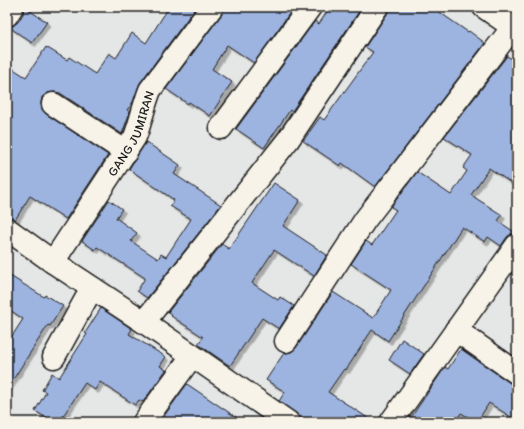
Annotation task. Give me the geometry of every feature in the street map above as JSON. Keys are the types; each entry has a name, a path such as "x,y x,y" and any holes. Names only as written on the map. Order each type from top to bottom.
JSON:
{"street":[{"path":"7,15 12,7"},
{"name":"GANG JUMIRAN","path":"54,262 135,137 150,90 212,7"},
{"path":"221,128 310,7"},
{"path":"144,322 288,140 377,7"},
{"path":"286,341 365,220 515,28 484,7"},
{"path":"53,104 126,152"},
{"path":"7,229 288,422"},
{"path":"391,422 517,245"},
{"path":"54,357 92,288"},
{"path":"456,330 517,373"},
{"path":"144,422 192,356"}],"building":[{"path":"24,7 47,22 32,43 9,27 18,22 23,14"},
{"path":"169,7 196,7 140,83 133,102 127,110 130,112 122,134 60,93 48,93 42,97 42,109 46,114 108,155 66,219 30,196 15,220 7,217 7,65 26,77 46,47 67,60 69,57 95,74 109,53 116,58 132,33 146,43"},
{"path":"224,7 294,7 254,63 227,45 212,69 232,82 210,116 189,102 188,104 166,89 222,14"},
{"path":"330,7 362,7 292,111 290,110 264,148 236,129 315,21 319,24"},
{"path":"389,7 432,7 485,43 375,187 342,163 340,166 303,141 320,117 324,120 373,52 365,47 387,14"},
{"path":"507,56 517,62 517,187 489,168 471,195 502,215 498,221 516,233 507,237 501,246 488,237 485,242 462,227 388,341 372,330 346,370 344,369 328,392 374,422 307,422 279,401 285,392 266,380 284,353 291,352 296,348 333,292 373,318 391,290 351,264 366,241 372,245 396,210 391,207 417,172 451,195 467,171 463,168 472,155 444,137"},
{"path":"146,142 180,165 174,174 221,205 147,298 137,291 145,278 97,247 95,250 82,241 109,200 122,209 116,218 137,233 131,241 158,259 161,254 166,257 191,219 170,206 174,200 129,169"},
{"path":"274,183 300,200 283,226 327,255 314,276 274,250 252,283 278,300 280,297 294,306 279,329 262,318 230,366 198,344 203,337 171,316 172,315 168,312 222,244 229,249"},
{"path":"7,274 44,297 45,295 63,306 50,326 48,325 7,389 7,344 23,319 7,308"},
{"path":"101,308 132,329 129,334 166,357 160,366 166,370 143,402 139,400 135,405 100,382 95,390 85,383 59,422 53,422 35,411 46,392 42,390 52,373 59,378 87,334 85,333"},
{"path":"402,339 424,354 410,374 389,360"},
{"path":"461,349 510,383 517,385 517,421 489,403 477,422 461,413 455,422 408,422 445,367 448,369"},
{"path":"187,384 243,422 172,422 164,416"}]}
